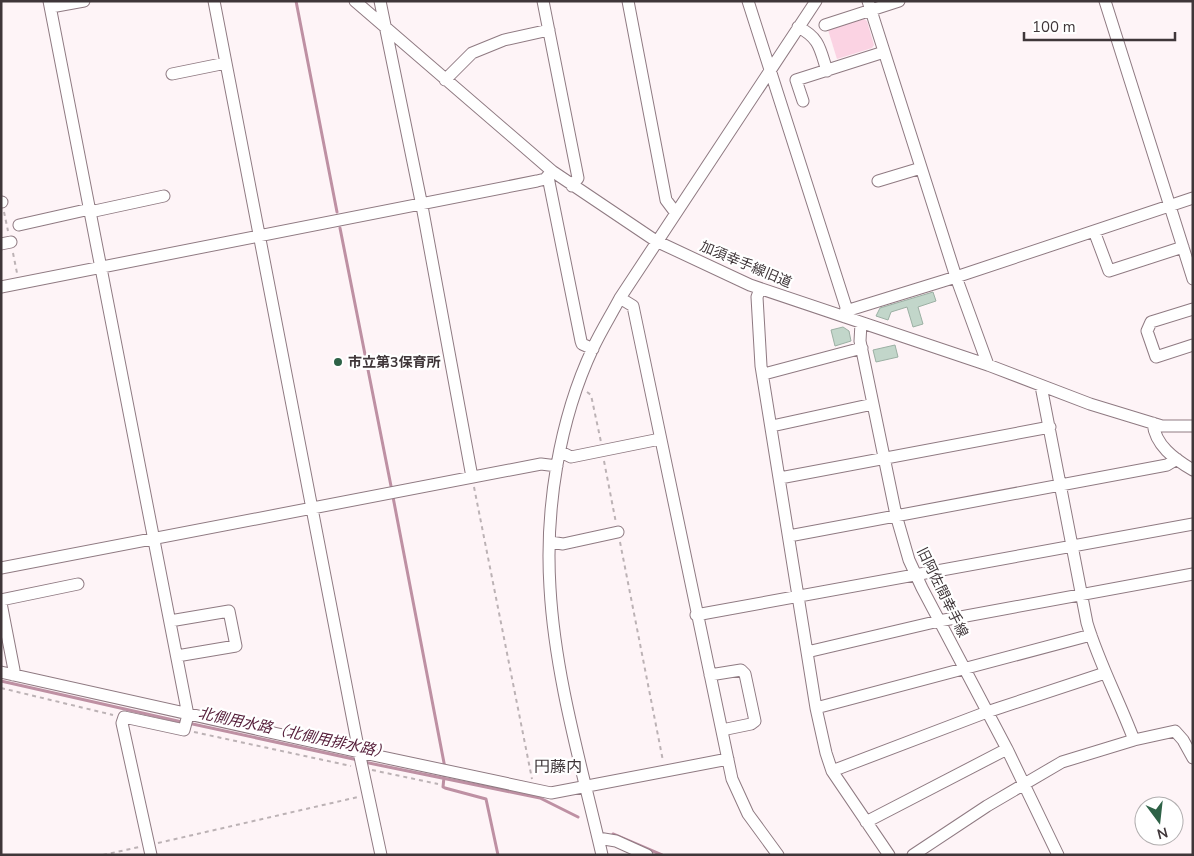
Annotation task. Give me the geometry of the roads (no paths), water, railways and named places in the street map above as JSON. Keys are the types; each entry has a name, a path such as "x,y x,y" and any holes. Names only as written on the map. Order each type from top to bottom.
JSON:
{"street":[{"path":"84,1 50,4 177,656 186,723"},
{"path":"214,1 311,508 381,855"},
{"name":"加須幸手線旧道","path":"355,1 550,174 609,208 656,241 760,288 846,314 861,323 988,366 1090,404 1162,426 1193,426"},
{"path":"380,1 422,206 472,477"},
{"path":"543,1 578,178 572,186"},
{"path":"628,1 666,200 675,212"},
{"path":"748,1 846,314 1193,198"},
{"path":"602,855 558,658 550,587 550,542 557,466 579,387 593,349 620,298 816,1"},
{"path":"825,25 870,6 899,1"},
{"path":"1105,1 1192,274"},
{"path":"870,6 956,277 988,366"},
{"path":"798,27 813,35 818,42 827,71"},
{"path":"445,80 472,53 504,40 549,30"},
{"path":"803,101 796,80 884,52"},
{"path":"172,74 226,63"},
{"path":"878,181 921,168"},
{"path":"1,287 422,206 537,181 550,174 581,341 582,344 593,349"},
{"path":"19,225 164,196"},
{"path":"1094,230 1109,271 1183,247"},
{"path":"760,288 756,297 761,366 764,374 816,708 832,771 889,855"},
{"path":"620,298 632,306 732,779 748,814 778,855"},
{"path":"1193,309 1151,322 1147,331 1156,357 1193,345"},
{"name":"旧阿佐間幸手線","path":"861,323 859,334 896,515 915,574 1026,785 1058,855"},
{"path":"764,374 862,348"},
{"path":"1041,386 1091,635 1134,740"},
{"path":"772,426 873,404"},
{"path":"1153,423 1156,439 1193,472 1193,482"},
{"path":"780,478 1050,427"},
{"path":"561,452 571,457 660,439"},
{"path":"789,536 1167,465 1177,459"},
{"path":"1,568 541,464 557,466"},
{"path":"696,614 798,598 915,574 1193,524"},
{"path":"550,542 563,544 618,532"},
{"path":"807,652 939,621 1193,574"},
{"path":"7,674 14,670 1,601 78,584"},
{"path":"170,621 229,611 236,646 177,656"},
{"path":"816,708 1091,635"},
{"path":"710,675 741,670 745,674 755,721 751,724 722,730"},
{"path":"832,771 987,712 1106,673"},
{"path":"7,674 186,723"},
{"path":"150,850 122,723 124,718 186,723 359,752 552,793 588,788 728,759"},
{"path":"913,855 987,806 1026,785 1050,769 1075,757 1175,730 1193,758"},
{"path":"866,822 1007,749"},
{"path":"598,838 616,841 647,855"}],"waterway":[{"path":"296,1 337,212"},
{"path":"340,228 391,486"},
{"path":"393,497 445,768"},
{"name":"北側用水路（北側用排水路）","path":"1,681 182,722"},
{"name":"北側用水路（北側用排水路）","path":"188,723 358,760"},
{"name":"北側用水路（北側用排水路）","path":"364,762 540,798 578,817"},
{"path":"444,777 443,787 486,799 498,855"},
{"name":"北側用水路（北側用排水路）","path":"613,834 662,855"}],"place":[{"name":"市立第3保育所","path":"338,362"}],"district":[{"name":"円藤内","path":"558,766"}]}
